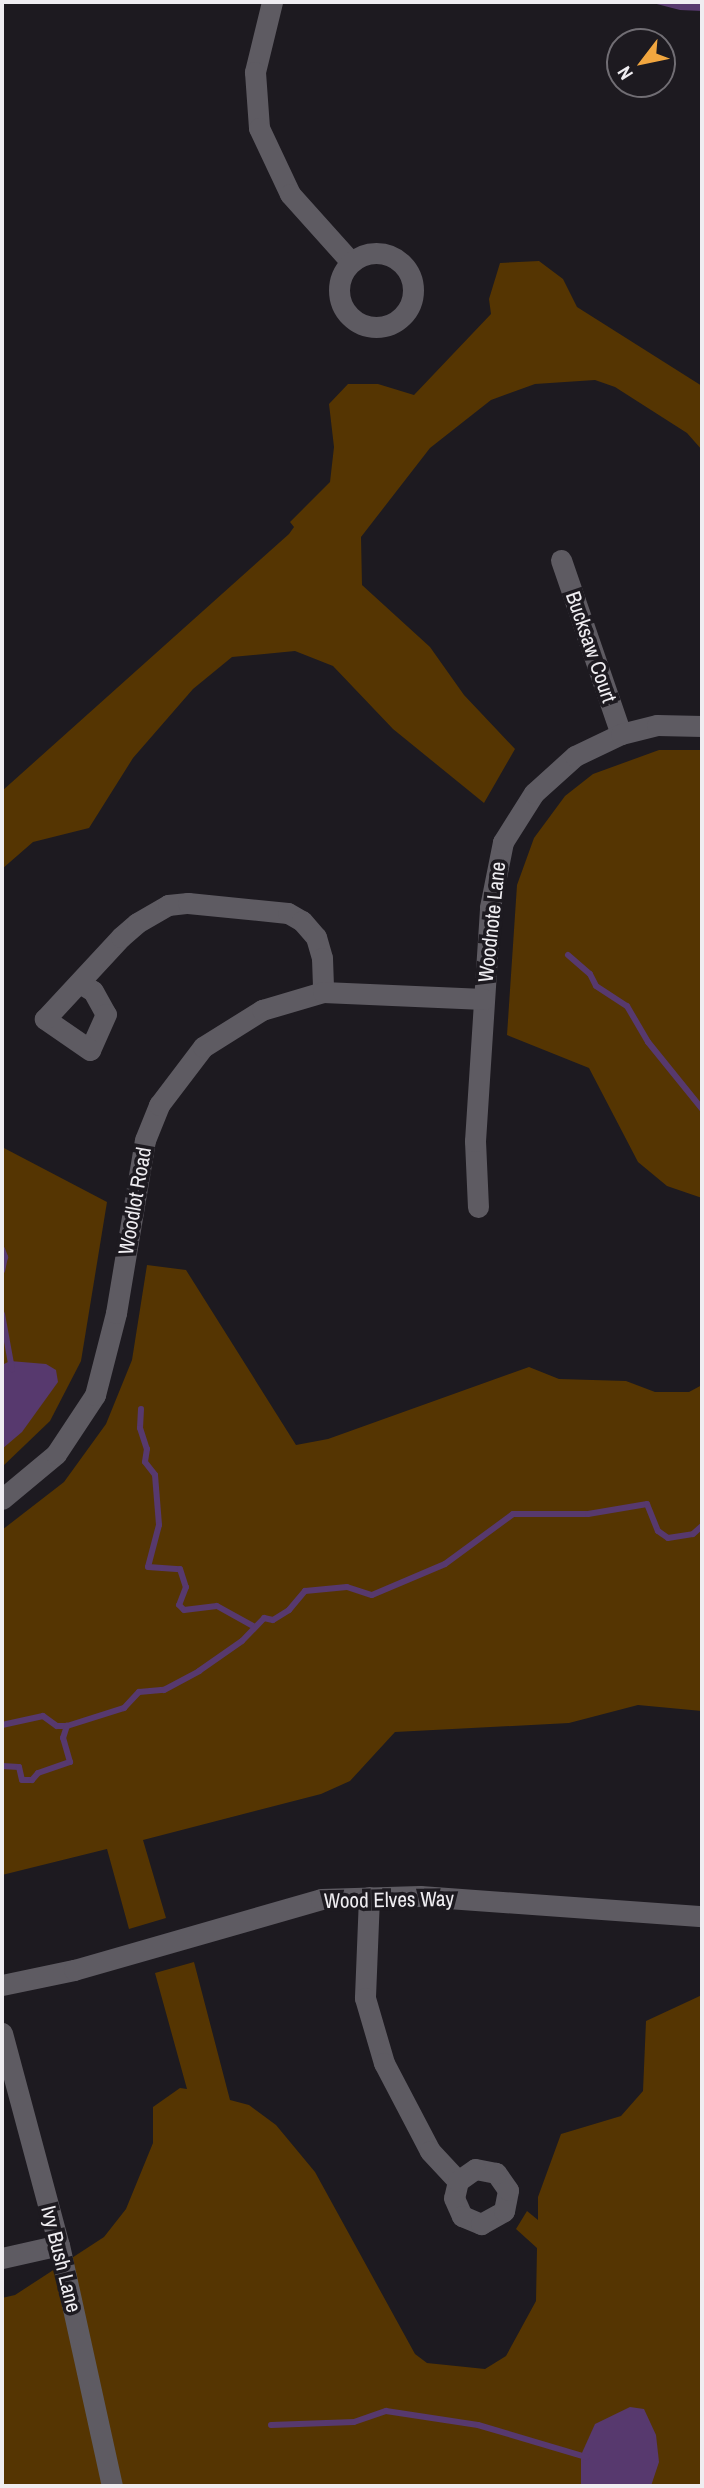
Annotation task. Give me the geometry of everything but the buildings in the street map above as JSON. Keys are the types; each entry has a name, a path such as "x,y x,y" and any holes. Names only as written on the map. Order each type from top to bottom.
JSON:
{"street":[{"path":"272,2 255,72 259,128 290,194 351,262"},
{"name":"Bucksaw Court","path":"561,559 621,734"},
{"name":"Woodnote Lane","path":"478,1207 475,1141 484,999 492,883 503,842 516,817 553,773 621,734 657,725 702,726"},
{"path":"80,983 137,923 168,905 188,903 288,913 302,921 316,937 322,958 323,992"},
{"name":"Woodlot Road","path":"2,1499 56,1454 95,1395 116,1314 139,1162 159,1105 179,1074 203,1047 262,1010 323,992 484,999"},
{"name":"Wood Elves Way","path":"2,1985 74,1970 270,1911 321,1899 420,1896 702,1916"},
{"path":"369,1897 365,1998 373,2029 396,2089 430,2151 458,2181"},
{"name":"Ivy Bush Lane","path":"2,2033 59,2245 112,2486"},
{"path":"2,2258 59,2245"}],"shaded area":[{"path":"649,2 702,2 702,11 680,10"},
{"path":"539,261 563,279 577,307 702,386 702,450 687,433 615,387 595,380 535,384 491,400 430,448 361,537 362,585 430,647 464,695 515,749 484,803 393,729 333,666 295,651 232,657 193,689 133,758 89,828 33,842 2,869 2,791 289,534 294,527 290,522 330,482 334,447 329,404 348,384 378,384 414,395 491,314 489,299 500,263"},
{"path":"659,750 702,750 702,1198 667,1186 638,1162 589,1068 507,1035 517,885 534,838 565,796 593,774"},
{"path":"2,1147 107,1202 81,1361 50,1421 2,1467"},
{"path":"147,1265 186,1270 296,1445 328,1439 529,1367 559,1379 626,1381 655,1392 689,1392 702,1385 702,1711 638,1705 569,1723 395,1732 350,1781 321,1794 143,1840 166,1918 129,1929 107,1849 2,1875 2,1530 64,1482 106,1424 132,1360"},
{"path":"10,1361 46,1364 56,1370 58,1382 22,1432 2,1449 2,1365"},
{"path":"194,1962 230,2100 249,2105 276,2125 315,2172 415,2354 427,2363 485,2369 506,2356 536,2301 537,2248 516,2229 527,2211 538,2220 538,2197 561,2134 621,2116 643,2091 646,2021 702,1995 702,2486 2,2486 2,2298 15,2295 104,2237 126,2209 153,2143 153,2107 180,2088 187,2089 155,1973"},
{"path":"630,2407 644,2409 656,2435 659,2462 651,2486 581,2486 581,2455 595,2424"}],"waterway":[{"path":"568,955 590,974 596,986 627,1006 648,1042 702,1109"},
{"path":"2,1249 5,1257 2,1271"},
{"path":"2,1314 12,1369"},
{"path":"141,1409 140,1428 147,1449 145,1462 155,1475 159,1525 148,1567 180,1569 186,1587 179,1605 184,1610 217,1606 253,1626"},
{"path":"2,1725 43,1716 57,1726 67,1726 124,1708 139,1692 164,1690 199,1671 242,1641 264,1618 273,1620 289,1610 305,1591 347,1587 372,1595 445,1564 513,1514 588,1514 647,1504 658,1531 668,1538 693,1534 702,1526"},
{"path":"2,1766 19,1767 22,1780 32,1780 38,1773 70,1762 63,1738 67,1726"},
{"path":"271,2425 354,2422 386,2411 478,2425 586,2457"}]}
